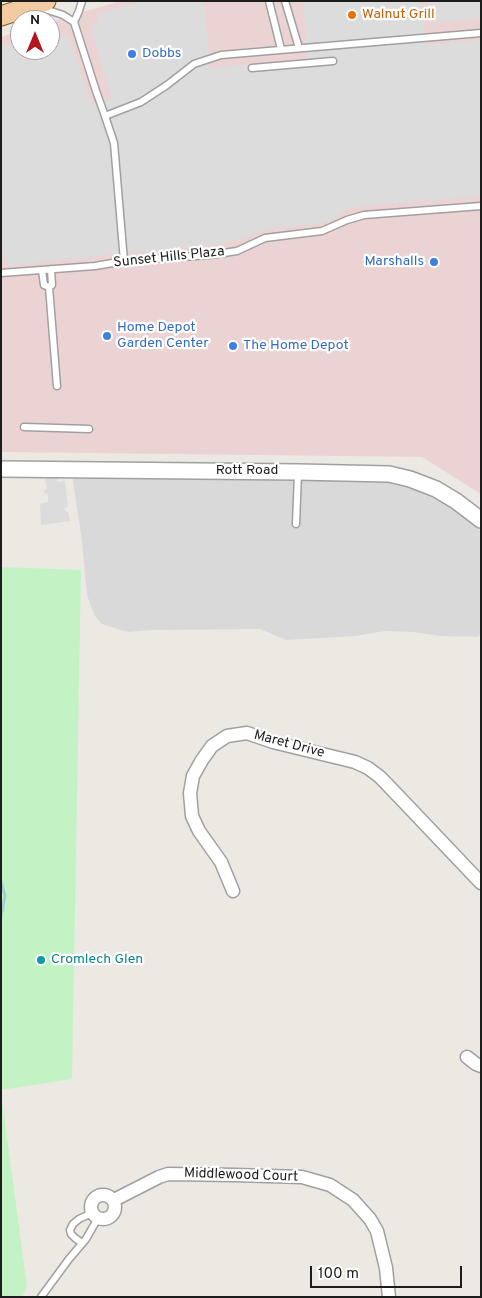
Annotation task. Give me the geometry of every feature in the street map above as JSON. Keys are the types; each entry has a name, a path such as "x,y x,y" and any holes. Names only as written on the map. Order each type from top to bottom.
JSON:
{"main road":[{"path":"1,16 40,3"}],"street":[{"name":"Rott Road","path":"1,468 373,473 400,476 418,481 456,501 481,520"},
{"name":"Maret Drive","path":"233,891 221,862 199,831 192,816 190,792 193,776 212,746 228,736 247,733 273,742 355,762 368,768 380,777 481,883"},
{"path":"467,1057 481,1066"},
{"name":"Middlewood Court","path":"95,1215 90,1207 92,1200 102,1195 110,1196 114,1200 168,1174 302,1177 330,1185 353,1200 370,1219 377,1231 386,1268 389,1297"},
{"path":"95,1215 102,1219 112,1215 115,1205 114,1200"}],"lane":[{"path":"82,1 74,22 114,143 124,261"},
{"path":"269,1 281,49"},
{"path":"285,1 299,48"},
{"path":"40,3 74,22"},
{"path":"106,116 141,102 194,64 221,55 481,33"},
{"path":"252,68 333,61"},
{"name":"Sunset Hills Plaza","path":"1,273 210,255 237,251 265,238 322,231 364,215 481,206"},
{"path":"48,288 52,285 51,269"},
{"path":"42,270 44,285 48,288 57,386"},
{"path":"24,427 89,429"},
{"path":"296,524 298,472"},
{"path":"82,1243 71,1234 70,1230 79,1219 95,1215"},
{"path":"42,1297 82,1243 95,1215"}],"shaded area":[{"path":"120,1 481,1 481,494 422,457 1,452 1,37 10,34 10,60 60,60 60,19"},
{"path":"142,1 204,1 210,68 307,59 303,1 421,1 426,45 481,40 481,196 349,208 331,221 277,227 223,244 8,266 1,246 1,46 10,43 10,60 60,60 60,32 61,36 68,35 92,105 112,98 90,27 98,24 96,15"},
{"path":"428,1 481,1 481,18 430,23"},
{"path":"73,475 378,480 395,483 433,496 450,506 481,531 481,635 477,637 441,636 385,631 355,636 286,640 260,629 127,632 102,624 95,616 87,595"},
{"path":"40,476 59,477 57,482 65,481 68,506 64,509 68,512 70,521 41,525 40,504 48,502 48,494 44,493 44,490 47,489 45,478"}],"green space":[{"path":"1,567 81,570 72,1079 1,1090"},
{"path":"1,1092 27,1287 22,1297 1,1297"}],"waterway":[{"path":"1,882 5,896 1,917"}],"place":[{"name":"Walnut Grill","path":"352,15"},
{"name":"Dobbs","path":"132,54"},
{"name":"Marshalls","path":"434,262"},
{"name":"Home Depot Garden Center","path":"107,336"},
{"name":"The Home Depot","path":"233,346"},
{"name":"Cromlech Glen","path":"41,960"}]}
